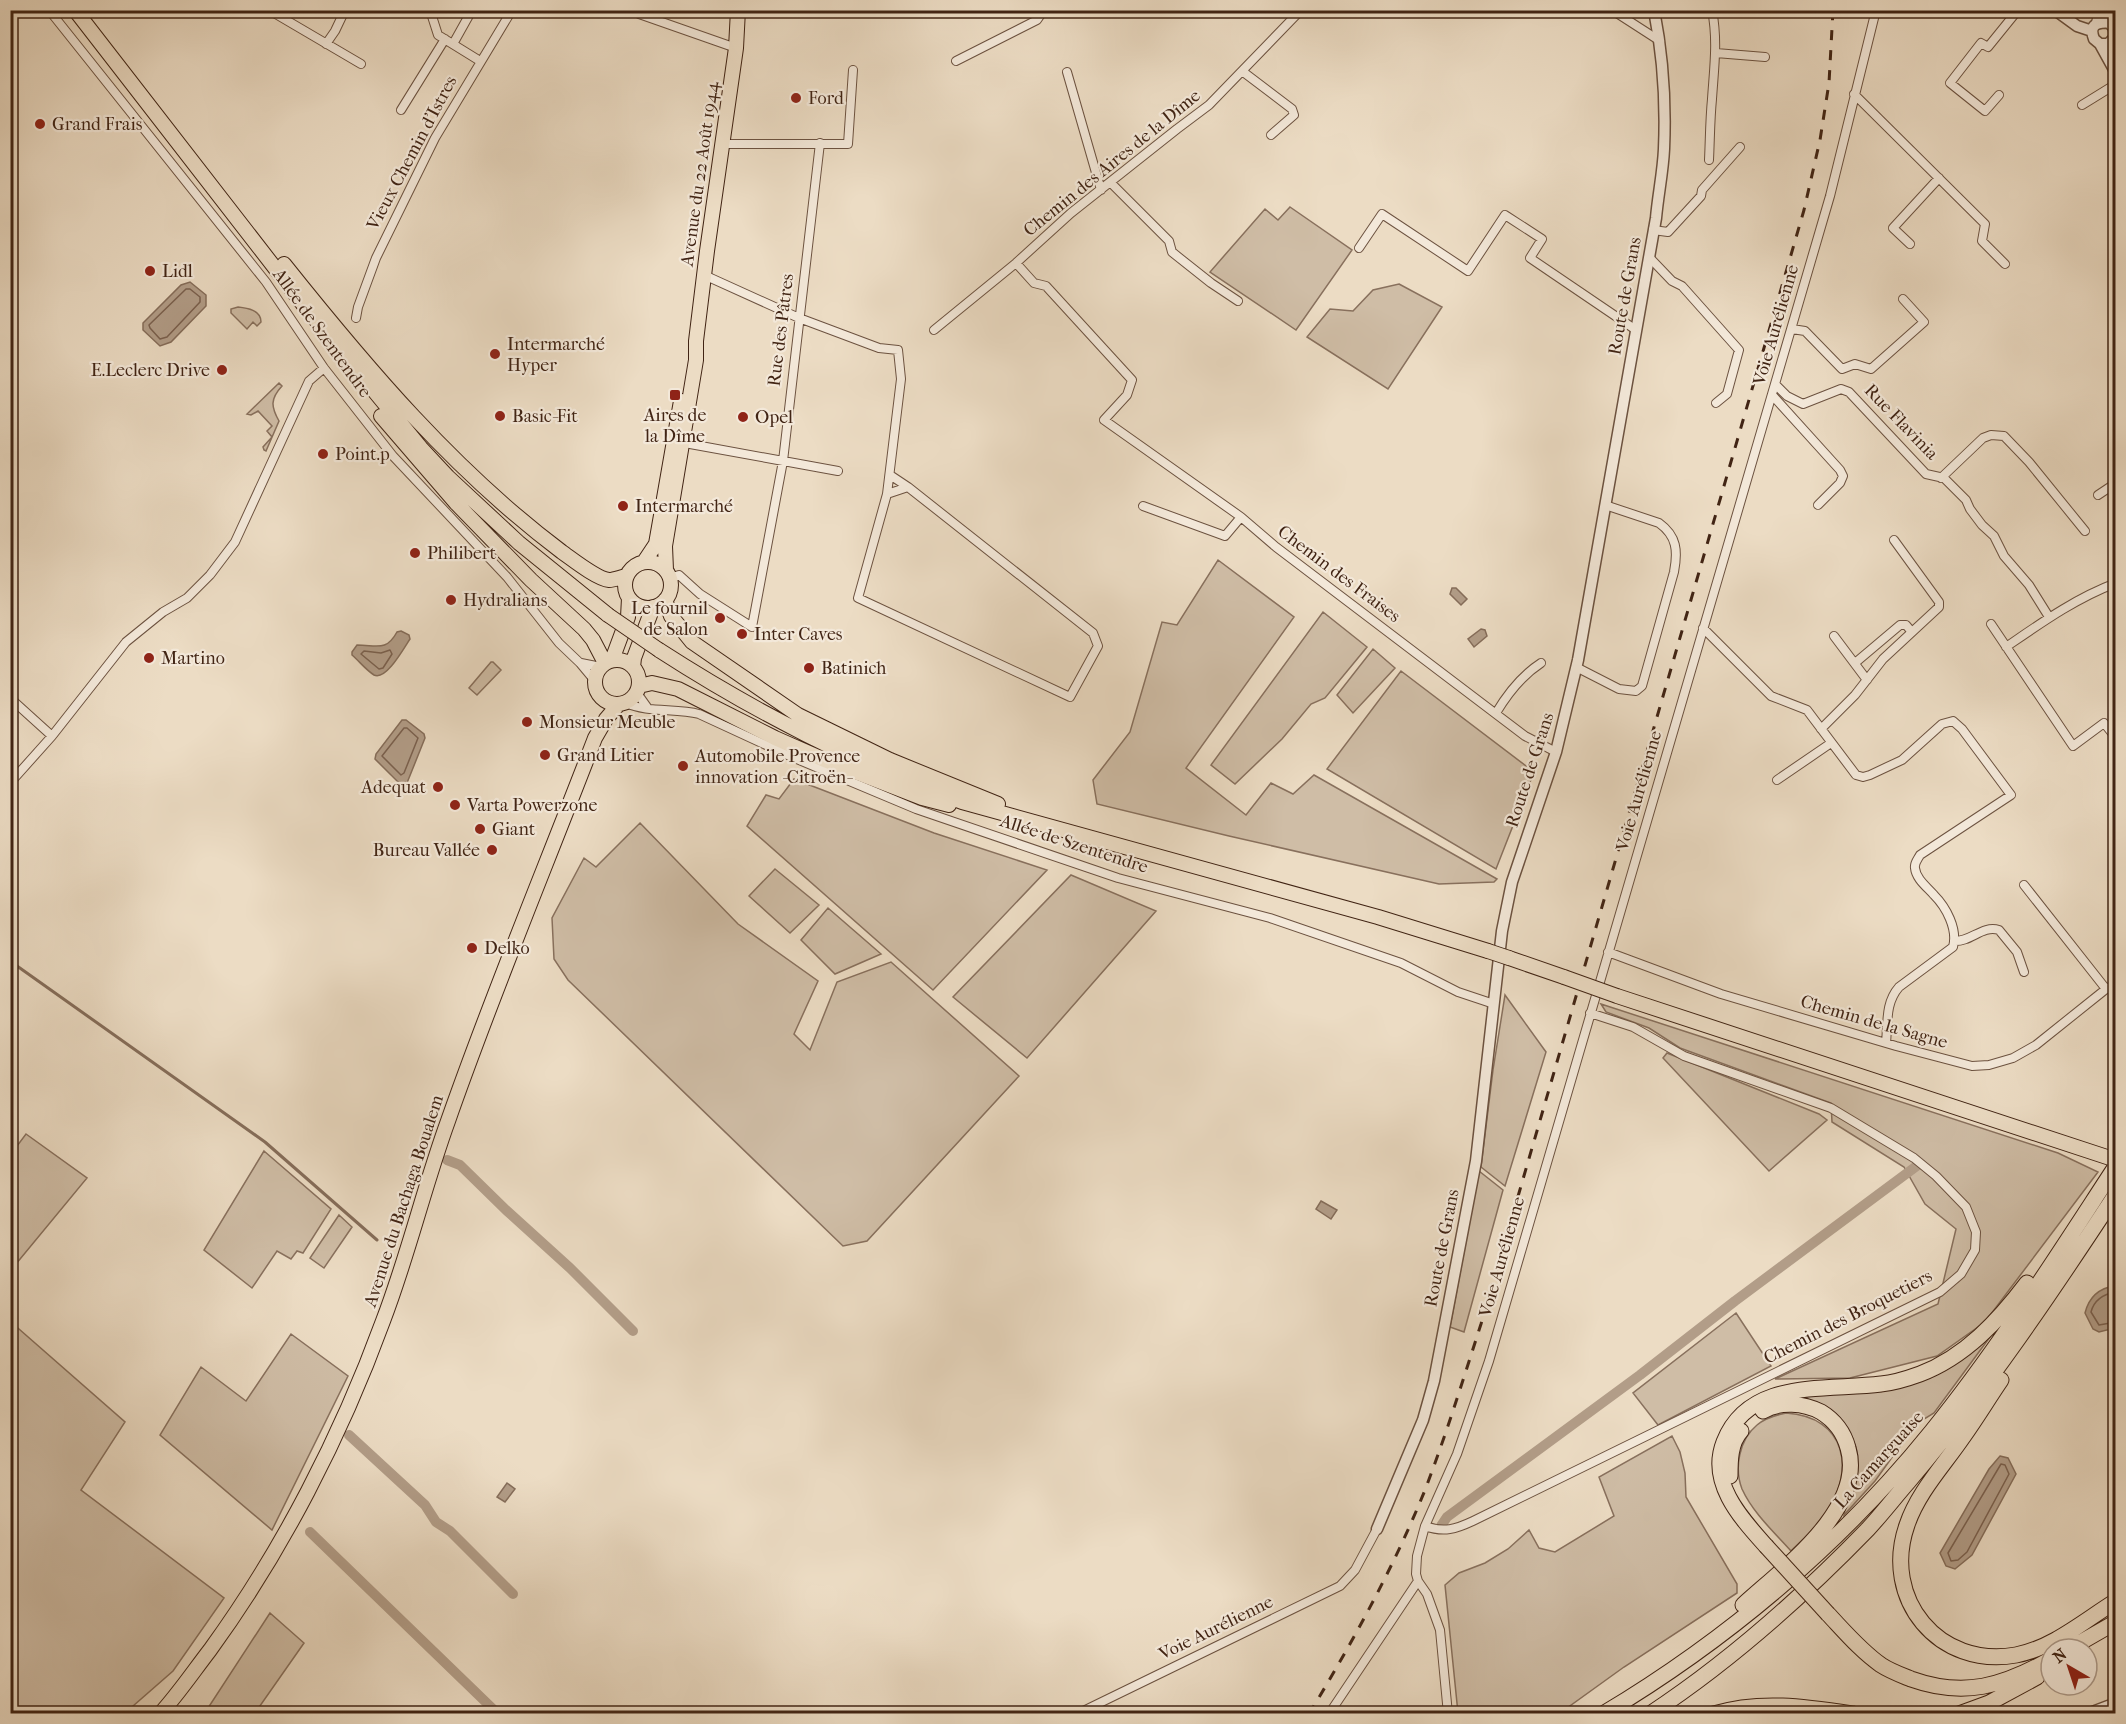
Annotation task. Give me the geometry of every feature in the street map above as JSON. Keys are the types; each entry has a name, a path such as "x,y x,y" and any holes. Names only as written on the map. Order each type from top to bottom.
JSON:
{"highway":[{"name":"La Camarguaise","path":"1650,1713 1729,1655 1795,1600 1869,1528 1937,1449 1985,1385 2097,1222 2110,1189 2115,1166"},
{"name":"La Camarguaise","path":"1603,1713 1701,1650 1769,1597 1875,1497 1932,1431 2110,1189"},
{"path":"2039,1666 2020,1676 1987,1686 1954,1689 1929,1686 1883,1667 1864,1652 1831,1612 1733,1506 1723,1487 1720,1453 1733,1425 1755,1405 1786,1392 1882,1384 1921,1374 1954,1356 1990,1327 2110,1189"},
{"path":"2097,1222 2025,1343 1917,1504 1907,1524 1901,1551 1900,1570 1909,1605 1926,1628 1945,1643 1971,1655 1996,1657 2040,1647 2115,1602"},
{"path":"1637,1693 1736,1611 1801,1551 1839,1507 1850,1473 1851,1457 1847,1441 1837,1425 1820,1412 1798,1404 1772,1406 1754,1417 1736,1436 1730,1458 1730,1479 1741,1503 1769,1544"},
{"path":"2067,1637 2115,1602"},
{"path":"1831,1612 1884,1656 1907,1669 1936,1677 1982,1679 2016,1668 2039,1656"},
{"path":"2089,1637 2115,1622"},
{"path":"2095,1637 2115,1622"},
{"path":"1959,1713 1989,1703 2039,1676"},
{"path":"1714,1713 1735,1708 1773,1705 1853,1713"}],"main road":[{"path":"75,10 306,308 398,422 448,477 519,543 608,615 740,701 824,745 901,779 962,801 1378,916 2115,1161"},
{"name":"Avenue du 22 Août 1944","path":"668,574 665,546 673,475 696,360 704,275 736,48 738,10"},
{"path":"233,212 261,236 330,322 408,411 507,509 571,559 598,576 609,580 627,576"},
{"path":"306,308 350,375 404,444 487,536 584,628 606,664"},
{"name":"Avenue du 22 Août 1944","path":"645,562 656,544 673,475"},
{"path":"622,704 606,702 601,698 595,687 595,681 606,664 628,617 629,598 625,587 627,576 632,568 645,562 652,562 668,574 670,590 659,604 634,658 633,667"},
{"path":"629,598 640,606 659,604"},
{"path":"659,604 692,642 798,715 890,760 987,798 1033,820"},
{"path":"606,664 624,661 633,667 639,679 638,689"},
{"path":"595,738 606,718 638,689 652,683 678,689 775,738 911,794 950,805 962,801"},
{"path":"595,738 601,698"},
{"name":"Avenue du Bachaga Boualem","path":"206,1654 249,1592 293,1518 361,1378 384,1320 464,1076 595,738"},
{"path":"148,1713 206,1654"},
{"path":"160,1713 181,1692 206,1654"}],"street":[{"name":"Allée de Szentendre","path":"49,10 261,275 324,368 393,456 502,572 559,643 595,681"},
{"path":"268,10 360,64"},
{"path":"284,20 290,10"},
{"path":"326,44 345,10"},
{"path":"429,10 438,35 480,61"},
{"path":"401,110 472,10"},
{"name":"Vieux Chemin d'Istres","path":"356,318 376,258 435,138 512,10"},
{"path":"956,61 1037,20 1044,10"},
{"name":"Chemin des Aires de la Dîme","path":"933,330 1016,263 1071,213 1209,105 1301,10"},
{"path":"1612,10 1660,41"},
{"name":"Route de Grans","path":"1377,1529 1423,1420 1434,1381 1476,1161 1502,931 1512,882 1556,752 1576,667 1649,257 1664,150 1660,41 1654,10"},
{"path":"1709,160 1716,53 1712,10"},
{"name":"Voie Aurélienne","path":"1417,1578 1418,1556 1425,1527 1457,1454 1489,1361 1773,396 1830,196 1876,10"},
{"path":"1999,95 1985,111 1950,83 1981,43 1988,47 2018,10"},
{"path":"2055,10 2072,22 2094,27 2102,21 2112,22 2115,28 2110,40 2108,58 2115,73"},
{"path":"2098,10 2094,39 2110,40"},
{"path":"639,14 736,48"},
{"path":"1716,53 1766,57"},
{"path":"721,144 848,144 853,70"},
{"path":"1242,71 1292,110 1294,115 1271,135"},
{"path":"1067,72 1101,190"},
{"path":"2082,105 2115,84"},
{"path":"1854,94 1985,224 1982,241 2005,264"},
{"name":"Rue des Pâtres","path":"668,574 679,575 700,594 752,627 783,461 820,143"},
{"path":"1653,230 1668,232 1701,196 1702,190 1740,147"},
{"path":"1910,244 1893,228 1939,178"},
{"path":"1110,182 1169,241 1172,252 1238,301"},
{"path":"1359,248 1382,214 1468,271 1505,215 1542,239 1530,258 1636,330"},
{"path":"1649,257 1672,281 1682,286 1739,350 1726,394 1716,403"},
{"name":"Chemin des Fraises","path":"1016,263 1034,283 1046,286 1132,380 1127,395 1104,420 1241,517 1276,547 1525,735 1556,752"},
{"path":"704,275 799,318 879,348 898,350 901,380 887,494 858,598 1070,697 1098,646 1093,633 890,475"},
{"path":"1792,329 1805,331 1842,369 1855,364 1870,369 1924,322 1903,299"},
{"path":"10,783 52,736 126,642 164,612 187,598 210,575 236,542 309,381 324,368"},
{"name":"Rue Flavinia","path":"1776,385 1787,396 1803,404 1815,401 1828,392 1841,389 1849,392 1926,474 1952,484 1966,500 1982,525 1994,536 2004,556 2029,585 2049,617"},
{"path":"1773,396 1843,476 1840,483 1818,505"},
{"path":"1941,478 1983,438 1991,435 2004,436 2029,462 2085,531"},
{"path":"678,442 838,471"},
{"path":"2098,495 2115,483"},
{"path":"887,494 908,487"},
{"path":"1576,667 1619,689 1636,691 1642,686 1674,572 1677,554 1674,539 1666,528 1659,523 1605,505"},
{"path":"1143,506 1225,536 1241,517"},
{"path":"1821,729 1855,695 1882,659 1940,604 1894,540"},
{"path":"2006,646 2049,617 2097,590 2115,583"},
{"path":"1991,624 2073,746 2104,723 2115,738"},
{"path":"1855,663 1900,625 1906,626 1911,631"},
{"path":"1703,628 1771,696 1806,710 1856,775 1863,777 1902,759 1942,724 1953,721 1962,729 2011,795 1920,855 1915,862 1917,875 1946,910 1954,930 1954,941 1953,947 1899,987 1892,995 1887,1010 1886,1043"},
{"path":"1834,636 1867,680"},
{"path":"580,663 606,664"},
{"path":"1496,713 1525,673 1541,663"},
{"path":"638,689 648,707"},
{"path":"10,698 52,736"},
{"name":"Allée de Szentendre","path":"622,704 662,710 684,710 699,714 792,757 916,809 1118,878 1281,922 1401,963 1458,992 1494,1004"},
{"path":"1777,780 1832,743"},
{"path":"2024,885 2106,989"},
{"path":"1954,941 1963,942 1986,929 1999,930 2017,952 2024,972"},
{"name":"Chemin de la Sagne","path":"1608,952 1721,994 1972,1066 1989,1065 2013,1058 2036,1045 2115,984"},
{"name":"Chemin des Broquetiers","path":"1425,1527 1452,1530 1473,1521 1940,1292 1961,1274 1974,1250 1976,1232 1966,1207 1936,1176 1914,1158 1831,1108 1684,1056 1633,1027 1590,1012"},
{"name":"Voie Aurélienne","path":"1077,1713 1340,1586 1354,1570 1377,1529"},
{"path":"1329,1713 1417,1578 1427,1594 1440,1630 1448,1713"},
{"path":"2087,1713 2115,1703"}],"shaded area":[{"path":"1290,207 1352,250 1296,330 1210,272 1265,209 1278,220"},
{"path":"1399,284 1442,307 1388,389 1307,337 1330,309 1353,311 1373,290"},
{"path":"238,307 256,312 261,322 257,326 253,322 247,329 231,313 231,309"},
{"path":"279,383 282,386 275,395 273,403 279,421 266,451 263,447 272,437 267,431 272,426 258,411 251,415 247,414"},
{"path":"1218,560 1294,617 1186,768 1246,815 1271,783 1293,794 1314,775 1497,879 1494,882 1439,884 1097,804 1093,780 1130,732 1162,622 1177,625"},
{"path":"1323,612 1367,647 1325,698 1311,704 1282,739 1235,784 1211,765"},
{"path":"1373,649 1395,668 1353,713 1337,695"},
{"path":"491,662 501,670 477,695 469,688"},
{"path":"1401,671 1534,772 1496,869 1327,769"},
{"path":"794,779 934,833 1047,870 933,990 747,826 766,795 779,799"},
{"path":"640,823 738,924 818,981 794,1034 810,1050 837,982 891,962 1019,1076 867,1241 843,1246 568,980 554,959 552,918 584,858 596,867"},
{"path":"775,869 819,905 790,933 749,896"},
{"path":"1071,875 1156,911 1027,1058 953,997"},
{"path":"828,908 881,954 835,974 801,940"},
{"path":"1505,995 1546,1052 1505,1186 1481,1167"},
{"path":"1601,1004 2058,1153 2098,1172 1985,1322 1937,1356 1850,1378 1775,1379 1938,1304 1956,1229 1925,1204 1904,1167 1832,1122 1831,1103 1680,1048 1649,1028 1606,1012"},
{"path":"1667,1053 1819,1114 1827,1120 1769,1171 1663,1058"},
{"path":"26,1134 87,1178 11,1270 11,1154"},
{"path":"264,1151 331,1209 303,1253 297,1251 291,1259 277,1251 252,1288 204,1250"},
{"path":"1479,1171 1503,1190 1464,1332 1450,1327"},
{"path":"339,1215 352,1227 324,1268 310,1258"},
{"path":"1736,1313 1771,1366 1658,1425 1633,1393"},
{"path":"11,1322 125,1422 81,1490 224,1598 173,1671 125,1713 11,1713"},
{"path":"291,1334 348,1376 272,1530 160,1435 201,1367 246,1401"},
{"path":"1990,1337 1934,1413 1916,1424 1875,1481 1844,1515 1855,1484 1858,1466 1857,1451 1846,1430 1803,1394 1875,1389 1975,1349"},
{"path":"1786,1413 1806,1417 1822,1424 1833,1435 1840,1448 1842,1464 1841,1480 1826,1514 1791,1551 1752,1506 1742,1489 1738,1472 1742,1446 1751,1431 1764,1420"},
{"path":"1672,1436 1680,1452 1685,1473 1686,1497 1737,1584 1737,1593 1624,1667 1560,1713 1458,1713 1445,1585 1459,1573 1485,1563 1508,1549 1529,1530 1539,1548 1555,1552 1614,1516 1599,1477"},
{"path":"270,1613 304,1643 255,1713 217,1713 208,1708"}],"water":[{"path":"190,282 206,295 206,306 171,342 160,346 143,330 143,323 181,285"},
{"path":"1452,588 1456,588 1467,599 1461,605 1450,594"},
{"path":"1481,629 1485,630 1487,636 1474,647 1468,639"},
{"path":"401,631 409,635 410,639 389,669 379,676 368,671 352,655 357,645 385,645 397,632"},
{"path":"402,720 406,720 424,734 425,738 407,783 401,785 375,759 376,754"},
{"path":"1321,1201 1337,1210 1331,1219 1316,1209"},
{"path":"2115,1286 2115,1328 2099,1332 2093,1329 2085,1313 2087,1307 2100,1291"},
{"path":"2000,1456 2008,1458 2016,1474 1972,1555 1955,1569 1946,1566 1940,1553 1989,1469"},
{"path":"507,1483 515,1489 505,1502 497,1497"}],"waterway":[{"path":"10,961 265,1142 377,1240"},
{"path":"447,1160 460,1165 570,1268 633,1331"},
{"path":"1439,1529 1447,1517 1918,1165"},
{"path":"349,1435 425,1505 436,1522 450,1531 513,1594"},
{"path":"310,1532 494,1710"}],"railway":[{"path":"1309,1714 1372,1604 1413,1519 1440,1449 1481,1324 1804,210 1820,140 1829,83 1833,10"}],"place":[{"name":"Ford","path":"796,98"},
{"name":"Grand Frais","path":"40,124"},
{"name":"Lidl","path":"150,271"},
{"name":"Intermarché Hyper","path":"495,354"},
{"name":"E.Leclerc Drive","path":"222,370"},
{"name":"Aires de la Dîme","path":"675,395"},
{"name":"Basic-Fit","path":"500,416"},
{"name":"Opel","path":"743,417"},
{"name":"Point.p","path":"323,454"},
{"name":"Intermarché","path":"623,506"},
{"name":"Philibert","path":"415,553"},
{"name":"Hydralians","path":"451,600"},
{"name":"Le fournil de Salon","path":"720,618"},
{"name":"Inter Caves","path":"742,634"},
{"name":"Martino","path":"149,658"},
{"name":"Batinich","path":"809,668"},
{"name":"Monsieur Meuble","path":"527,722"},
{"name":"Grand Litier","path":"545,755"},
{"name":"Automobile Provence innovation -Citroën-","path":"683,766"},
{"name":"Adequat","path":"438,787"},
{"name":"Varta Powerzone","path":"455,805"},
{"name":"Giant","path":"480,829"},
{"name":"Bureau Vallée","path":"492,850"},
{"name":"Delko","path":"472,948"}]}
